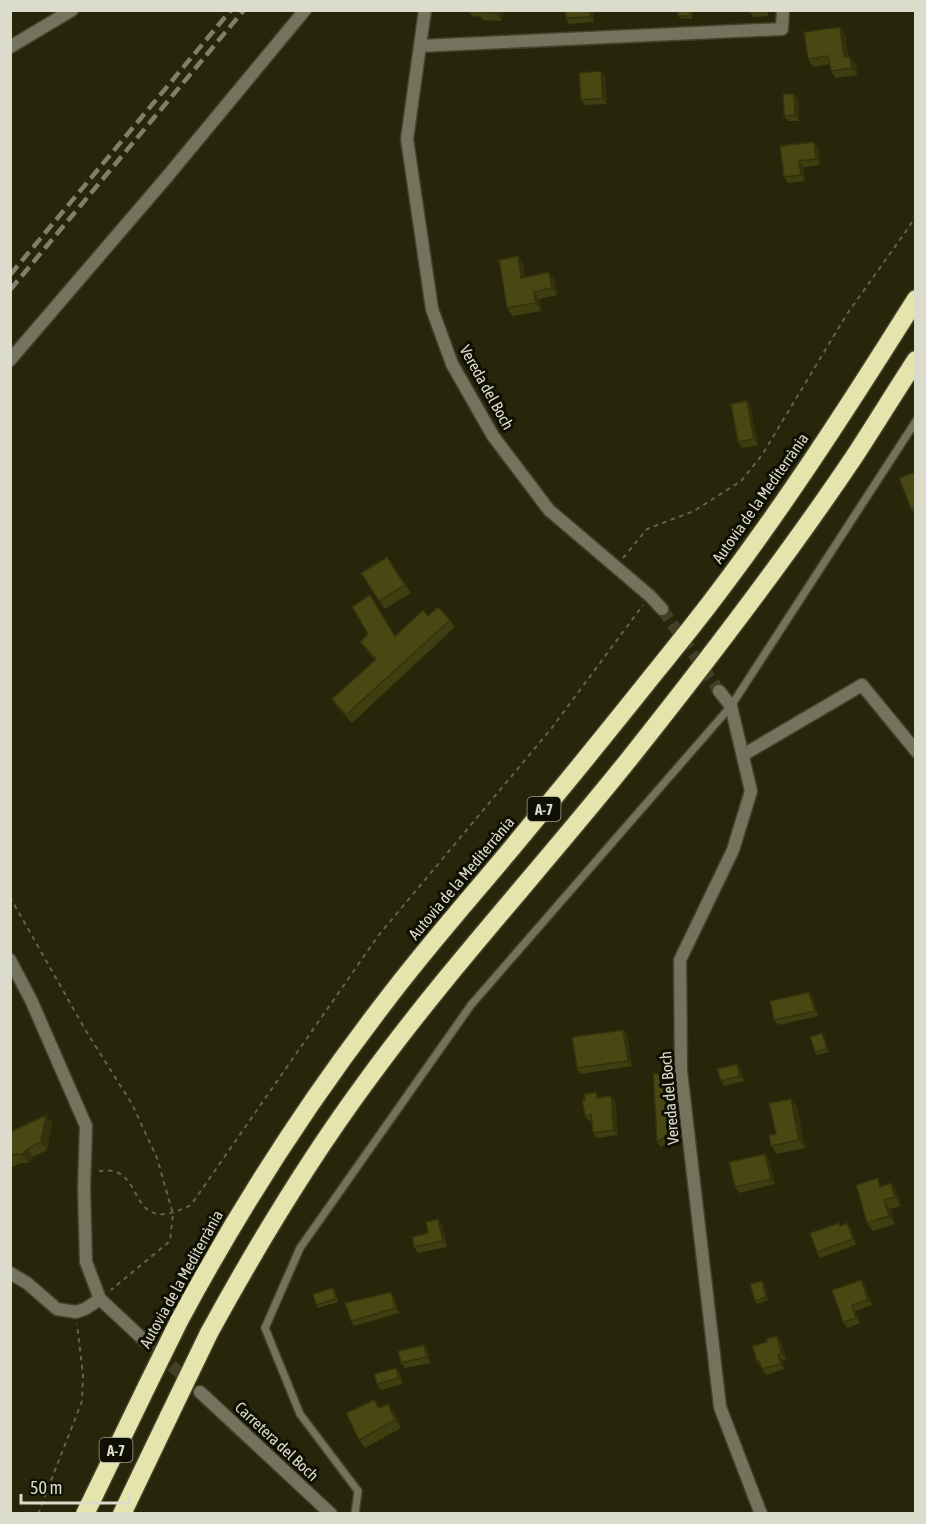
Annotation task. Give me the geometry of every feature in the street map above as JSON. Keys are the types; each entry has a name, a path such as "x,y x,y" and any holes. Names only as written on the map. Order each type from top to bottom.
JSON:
{"highway":[{"name":"Autovia de la Mediterrània","path":"85,1514 179,1321 211,1261 295,1126 344,1056 444,926 530,826 692,626 780,507 825,441 915,299"},
{"name":"A-7","path":"122,1514 209,1334 273,1221 365,1083 507,904 627,761 729,631 855,456 915,360"}],"street":[{"path":"10,47 72,10"},
{"path":"10,360 166,178 305,10"},
{"name":"Vereda del Boch","path":"425,10 407,140 432,309 452,364 493,436 549,510 650,596 662,609"},
{"path":"420,46 782,29 783,10"},
{"path":"743,755 862,685 915,751"},
{"name":"Vereda del Boch","path":"719,691 731,706 752,790 733,850 680,960 681,1071 720,1407 761,1514"},
{"path":"10,960 31,999 86,1126 84,1173 86,1262 100,1299 145,1341"},
{"path":"10,1273 27,1283 57,1309 76,1312 100,1299"},
{"name":"Carretera del Boch","path":"200,1392 331,1514"}],"lane":[{"path":"355,1514 358,1491 300,1414 265,1328 300,1248 471,1005 731,706 915,421"}],"path":[{"path":"616,567 647,529 694,511 741,481 762,455 847,314 909,227 915,215"},
{"path":"84,1173 114,1171 126,1180 140,1203 154,1213 173,1214 191,1205 378,936 551,729 650,596"},
{"path":"10,897 86,1031 132,1104 157,1158 173,1214 170,1240 100,1299"},
{"path":"39,1514 82,1401 76,1312"}],"building":[{"path":"496,10 496,13 477,11"},
{"path":"565,10 590,10 590,17 566,18"},
{"path":"678,10 690,10 690,16 678,16"},
{"path":"840,27 844,57 850,57 852,68 831,71 828,56 808,59 804,32"},
{"path":"601,71 603,98 581,100 579,73"},
{"path":"783,94 794,94 795,115 784,116"},
{"path":"814,142 816,159 799,161 801,175 784,177 780,146"},
{"path":"518,256 521,278 549,272 552,288 534,292 536,303 507,308 499,260"},
{"path":"747,401 754,439 738,442 731,404"},
{"path":"915,472 915,507 911,509 899,478"},
{"path":"387,557 405,585 379,601 361,573"},
{"path":"370,595 395,636 423,610 428,616 438,607 450,620 346,715 332,699 376,659 360,642 368,634 352,607"},
{"path":"809,992 815,1011 774,1020 770,1001"},
{"path":"623,1030 628,1061 577,1068 572,1037"},
{"path":"822,1033 827,1049 815,1052 810,1037"},
{"path":"737,1064 740,1076 721,1081 717,1069"},
{"path":"653,1073 665,1076 668,1135 657,1142"},
{"path":"596,1092 597,1098 611,1096 614,1130 593,1133 591,1115 585,1116 582,1100 585,1100 584,1094"},
{"path":"791,1099 799,1140 771,1146 769,1135 776,1134 769,1103"},
{"path":"46,1115 41,1142 27,1149 22,1155 16,1154 10,1157 10,1132"},
{"path":"765,1154 771,1179 735,1187 729,1162"},
{"path":"878,1178 880,1187 891,1183 895,1197 884,1200 889,1216 867,1223 856,1185"},
{"path":"438,1219 443,1241 414,1247 412,1237 428,1233 426,1222"},
{"path":"839,1223 840,1226 847,1223 853,1239 817,1252 810,1233"},
{"path":"861,1280 868,1300 852,1305 856,1318 843,1322 832,1290"},
{"path":"762,1281 766,1297 755,1301 750,1284"},
{"path":"333,1288 336,1299 316,1305 313,1294"},
{"path":"391,1292 396,1308 351,1321 345,1303"},
{"path":"777,1336 782,1354 778,1355 781,1364 762,1369 752,1346 767,1342 766,1339"},
{"path":"424,1345 427,1357 401,1363 398,1351"},
{"path":"396,1368 399,1378 377,1384 374,1374"},
{"path":"374,1400 379,1408 388,1404 395,1420 359,1440 346,1413"}],"tunnel":[{"path":"662,609 719,691"},
{"path":"145,1341 200,1392"}],"railway":[{"path":"10,275 231,10"},
{"path":"10,290 244,10"}]}
